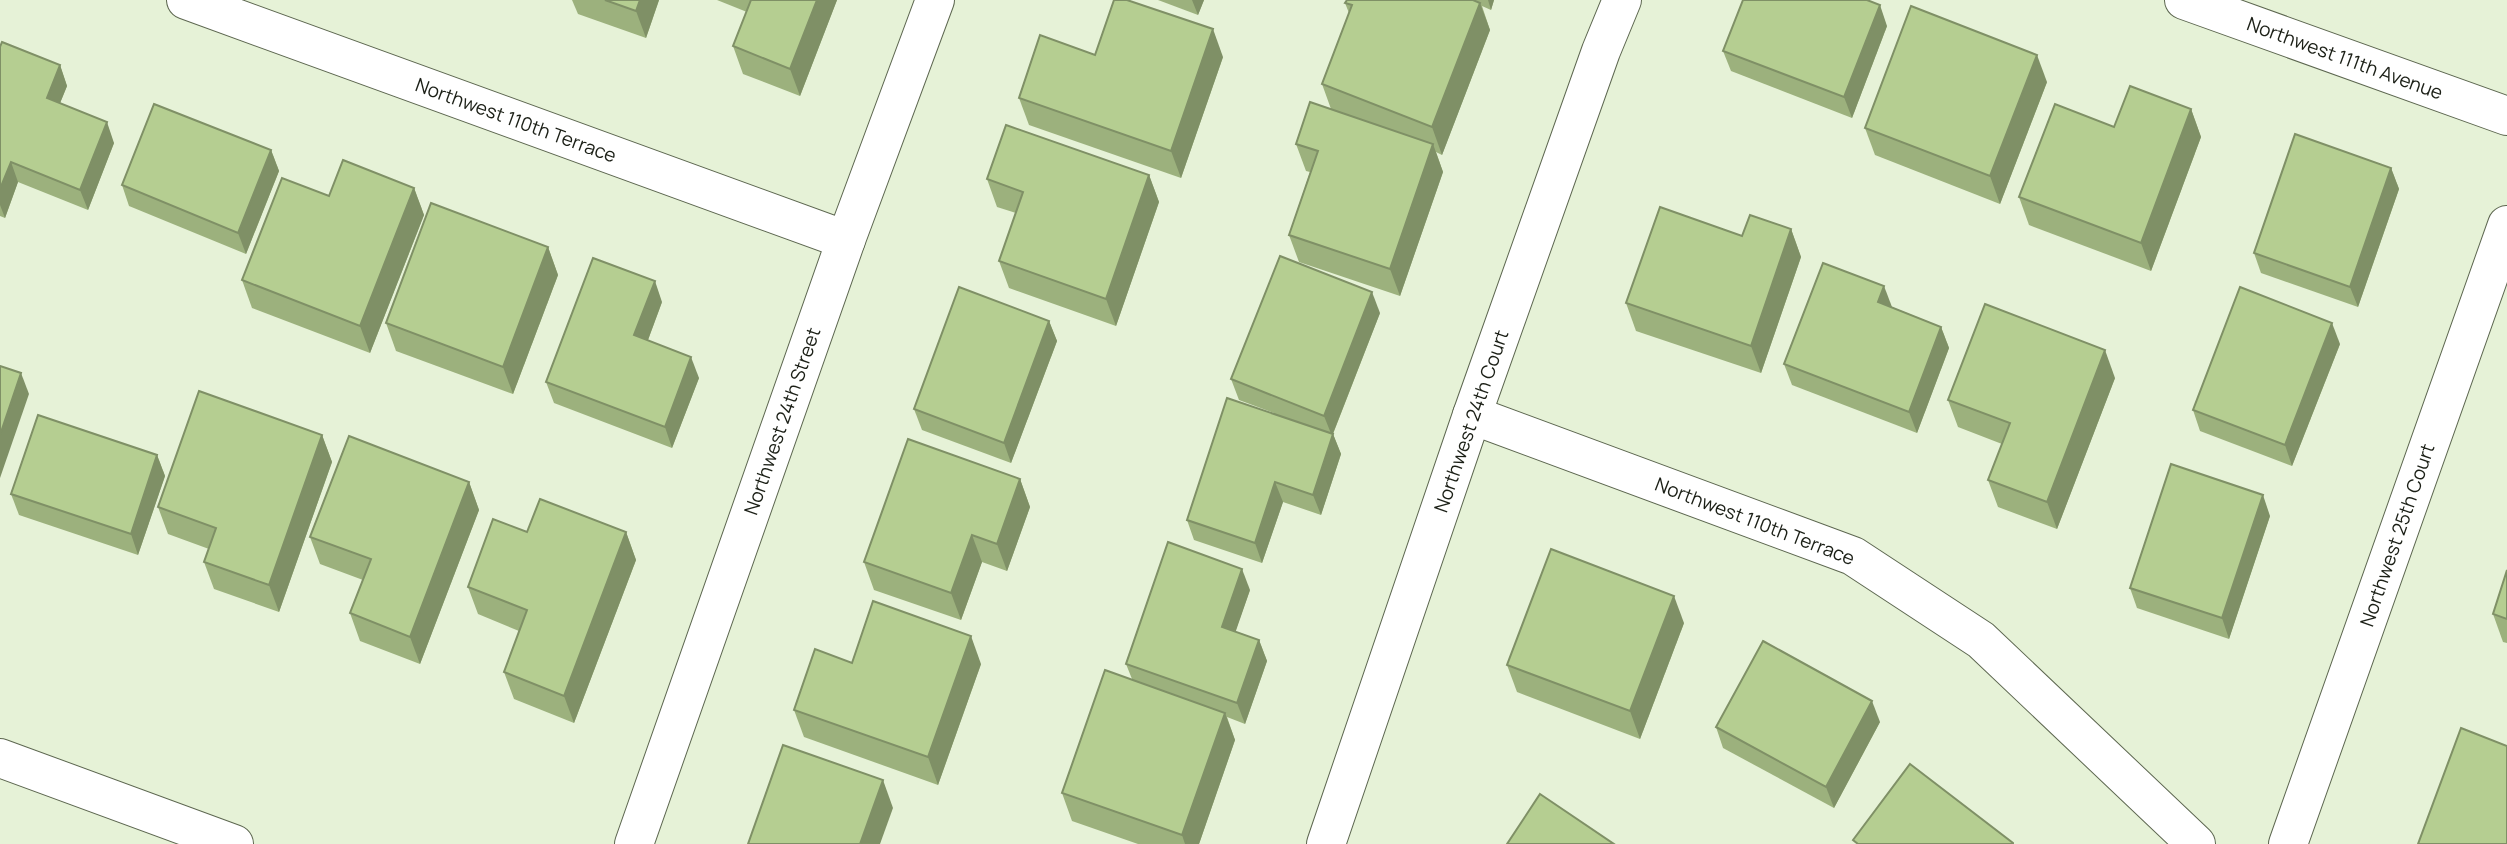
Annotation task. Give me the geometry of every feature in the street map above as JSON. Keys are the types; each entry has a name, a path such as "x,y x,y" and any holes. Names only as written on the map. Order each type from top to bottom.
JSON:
{"street":[{"name":"Northwest 110th Terrace","path":"186,0 846,240"},
{"name":"Northwest 24th Street","path":"634,844 846,240 935,0"},
{"name":"Northwest 24th Court","path":"1326,844 1472,415 1622,0"},
{"name":"Northwest 111th Avenue","path":"2184,0 2507,116"},
{"name":"Northwest 25th Court","path":"2288,844 2507,225"},
{"name":"Northwest 110th Terrace","path":"1472,415 1853,556 1981,640 2196,844"},
{"path":"0,758 234,844"}],"building":[{"path":"605,0 640,0 636,11"},
{"path":"751,0 817,0 790,69 733,46"},
{"path":"1114,0 1127,0 1213,29 1171,151 1019,98 1040,35 1095,55"},
{"path":"1347,0 1473,0 1480,3 1432,127 1322,84 1352,5 1345,3"},
{"path":"1743,0 1867,0 1880,5 1844,97 1723,51"},
{"path":"1911,6 2037,55 1990,176 1865,128"},
{"path":"2,42 60,65 47,98 107,122 80,190 11,162 0,189"},
{"path":"2130,86 2191,109 2141,243 2019,197 2055,104 2114,127"},
{"path":"1310,102 1433,144 1390,269 1289,235 1318,151 1296,144"},
{"path":"154,104 271,150 238,233 122,185"},
{"path":"1006,125 1149,175 1106,299 999,261 1023,192 987,179"},
{"path":"2295,134 2391,168 2350,287 2254,253"},
{"path":"343,160 414,188 360,326 242,280 282,178 329,196"},
{"path":"431,203 548,247 503,367 386,323"},
{"path":"1660,207 1742,236 1750,215 1791,229 1751,346 1626,303"},
{"path":"1280,256 1372,292 1324,416 1231,379"},
{"path":"593,258 655,281 634,335 691,357 665,427 546,382"},
{"path":"1823,263 1884,286 1878,302 1941,327 1909,412 1784,364"},
{"path":"959,287 1049,321 1004,443 914,409"},
{"path":"2240,287 2332,323 2285,445 2193,410"},
{"path":"1985,304 2105,350 2047,502 1988,480 2010,423 1948,400"},
{"path":"0,366 21,373 0,435"},
{"path":"199,391 322,435 269,585 204,562 216,528 158,507"},
{"path":"1227,398 1333,434 1313,495 1275,482 1255,543 1187,520"},
{"path":"38,415 157,455 131,534 11,494"},
{"path":"349,436 469,482 410,637 350,613 371,559 310,537"},
{"path":"908,439 1020,479 997,544 972,535 951,593 864,562"},
{"path":"2171,464 2263,495 2222,618 2130,588"},
{"path":"540,499 626,532 564,696 504,672 527,610 468,587 493,519 527,532"},
{"path":"1168,542 1242,569 1222,627 1259,640 1237,703 1126,664"},
{"path":"1551,549 1674,596 1630,711 1507,665"},
{"path":"2507,570 2507,619 2493,614"},
{"path":"873,601 971,636 928,757 794,710 815,649 852,663"},
{"path":"1763,641 1872,701 1826,787 1716,727"},
{"path":"1105,670 1225,713 1182,835 1062,793"},
{"path":"2461,728 2507,746 2507,844 2418,844"},
{"path":"783,745 883,780 860,844 748,844"},
{"path":"1910,764 2013,844 1858,844 1853,840"},
{"path":"1540,794 1614,844 1507,844"}]}
